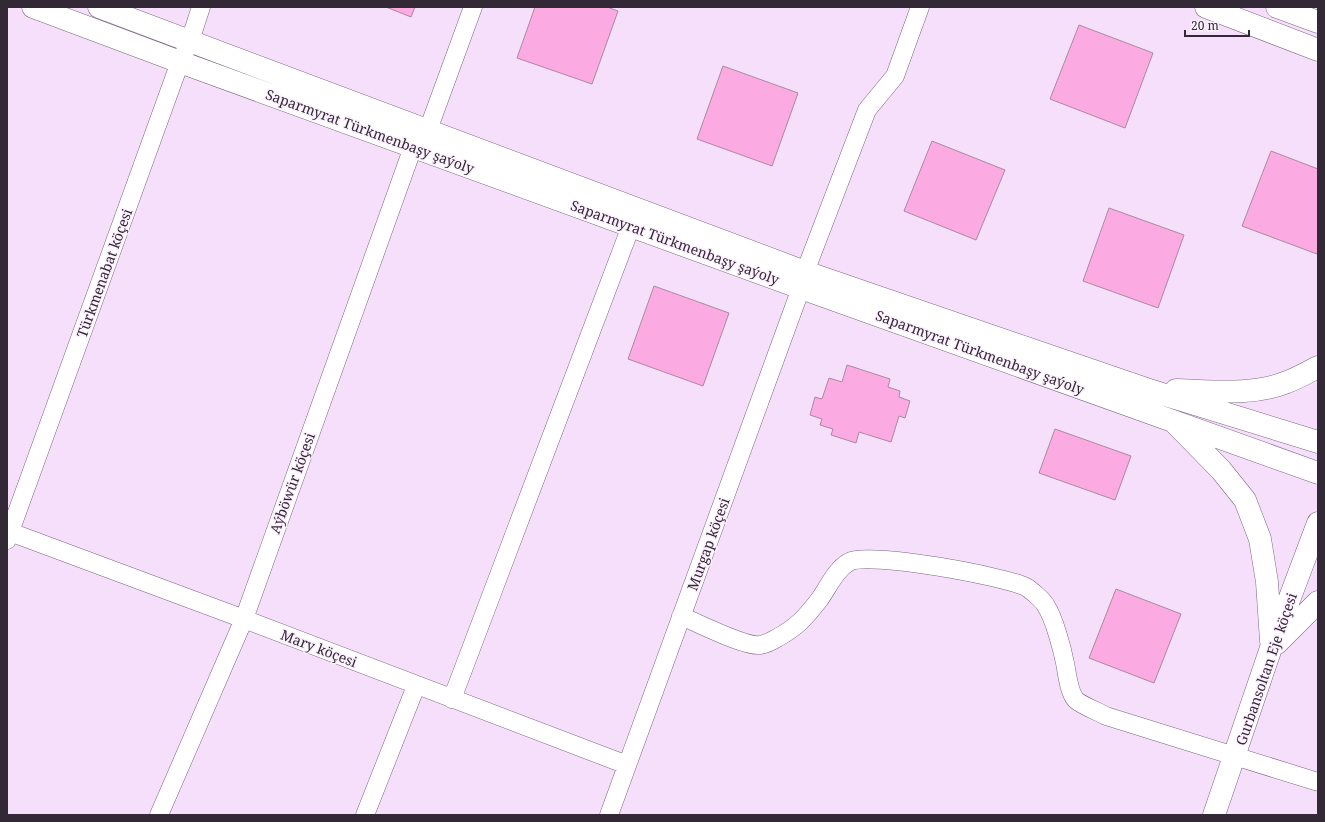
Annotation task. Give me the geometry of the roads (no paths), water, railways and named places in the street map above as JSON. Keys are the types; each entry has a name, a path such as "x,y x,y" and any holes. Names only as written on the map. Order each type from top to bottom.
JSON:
{"main road":[{"name":"Saparmyrat Türkmenbaşy şaýoly","path":"33,7 631,226 1318,442"},
{"name":"Saparmyrat Türkmenbaşy şaýoly","path":"99,7 428,130 803,280 1173,421 1318,473"},
{"path":"1206,7 1318,50"},
{"path":"1277,7 1318,22"},
{"path":"1146,389 1223,392 1257,390 1286,383 1318,367"},
{"path":"1173,421 1221,470 1246,500 1260,539 1268,582 1271,648"},
{"name":"Gurbansoltan Eje köçesi","path":"1214,815 1271,648 1318,524"},
{"path":"1271,648 1318,602"}],"street":[{"name":"Türkmenabat köçesi","path":"8,536 201,7"},
{"path":"428,130 473,7"},
{"name":"Murgap köçesi","path":"609,815 803,280 867,110 895,76 920,7"},
{"name":"Aýböwür köçesi","path":"159,815 244,619 413,147"},
{"path":"452,699 631,226"},
{"name":"Mary köçesi","path":"8,536 244,619 416,686 627,765"},
{"path":"681,616 747,644 761,645 794,629 806,617 828,588 839,570 850,561 880,559 972,572 1005,580 1027,588 1046,605 1056,631 1069,684 1076,700 1106,716 1318,782"},
{"path":"365,815 416,686"}]}
